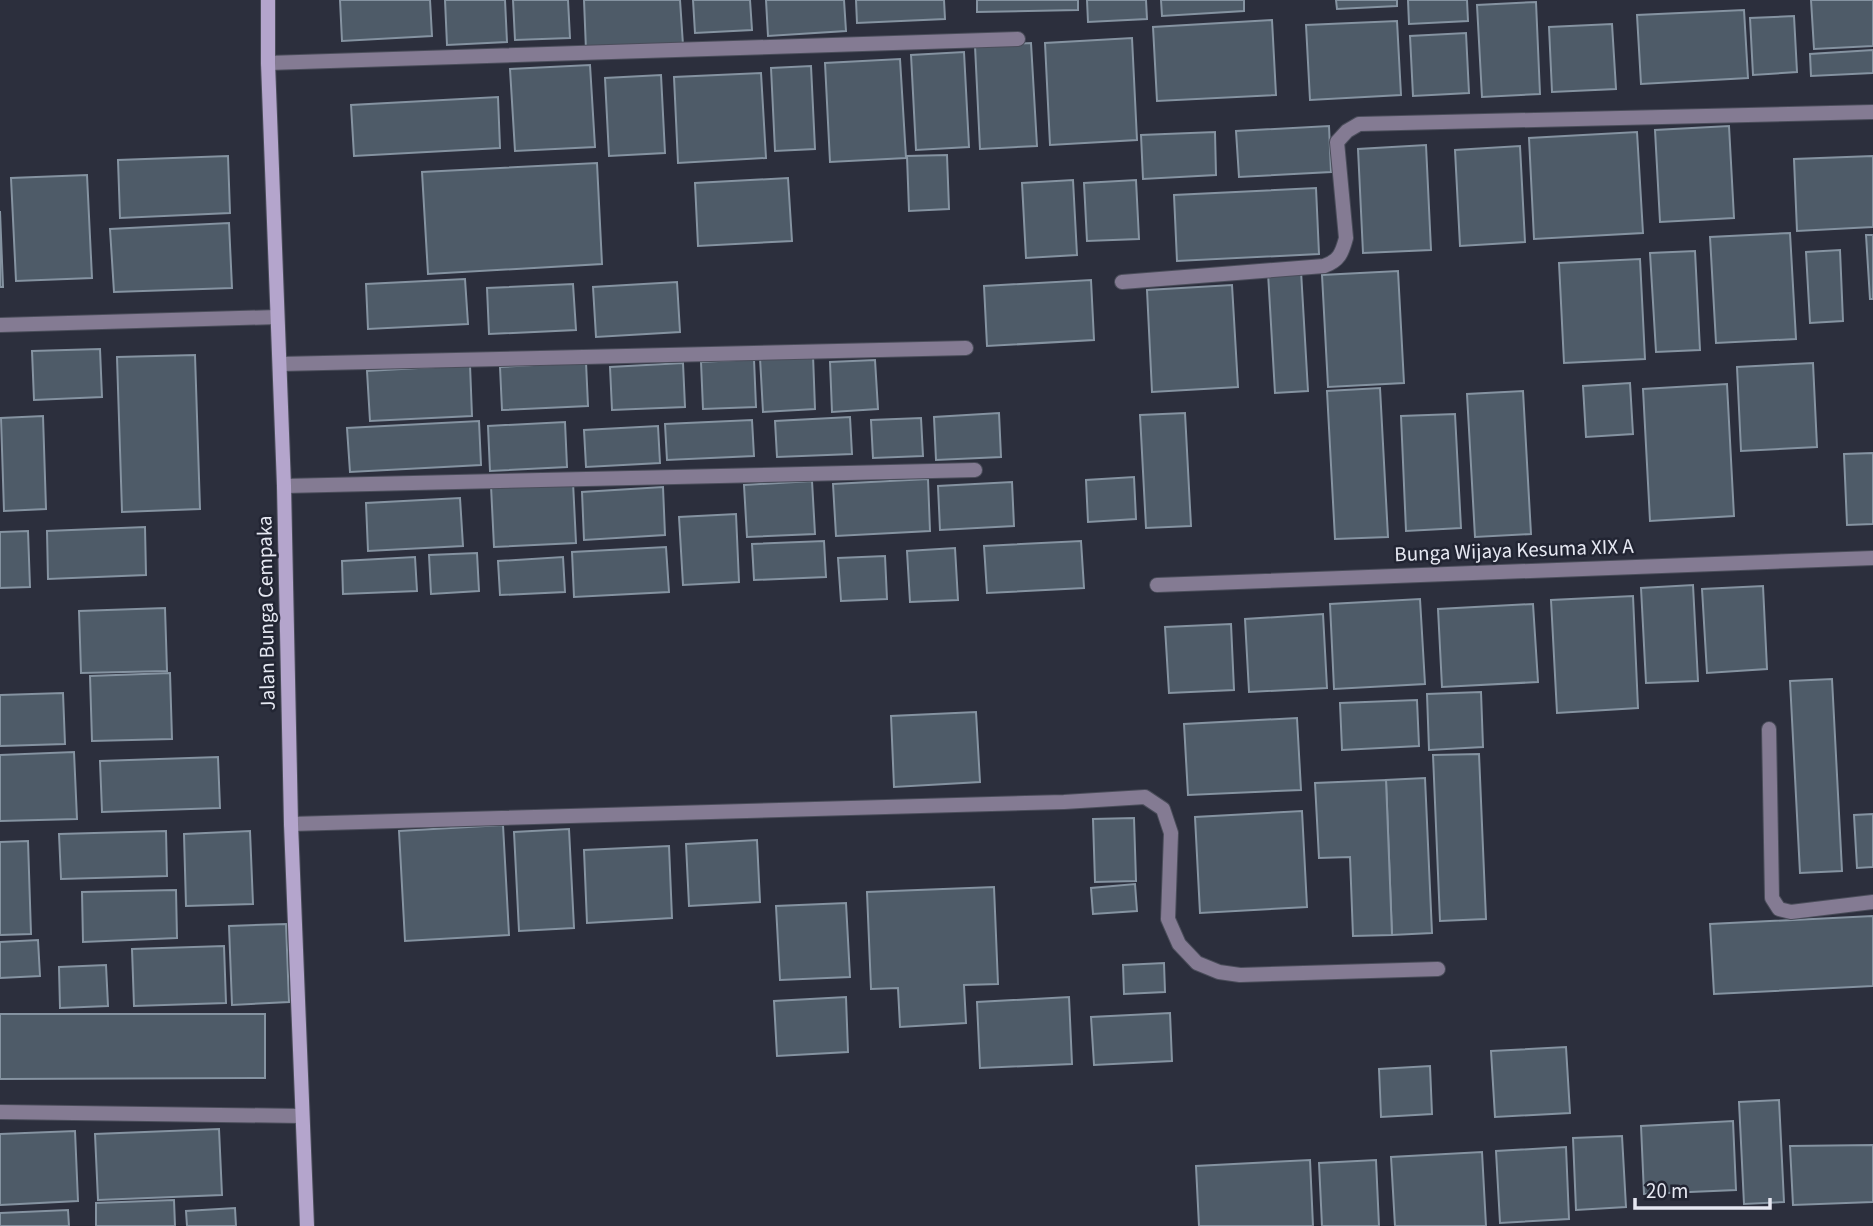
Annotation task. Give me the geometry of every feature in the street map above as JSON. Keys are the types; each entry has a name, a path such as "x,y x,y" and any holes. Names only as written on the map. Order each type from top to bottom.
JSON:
{"street":[{"name":"Jalan Bunga Cempaka","path":"268,0 284,486 291,824 307,1226"},
{"path":"268,63 1018,39"},
{"path":"1122,282 1324,266 1336,262 1346,238 1337,142 1347,131 1359,124 1873,112"},
{"path":"0,325 277,317"},
{"path":"280,364 966,348"},
{"path":"284,486 975,470"},
{"name":"Bunga Wijaya Kesuma XIX A","path":"1157,585 1873,558"},
{"path":"1769,729 1772,898 1779,909 1791,912 1873,902"},
{"path":"291,824 1063,803 1145,797 1163,808 1171,833 1168,919 1180,944 1197,963 1219,972 1240,975 1438,968"},
{"path":"0,1112 302,1116"}],"building":[{"path":"340,0 430,0 432,36 342,41"},
{"path":"445,0 505,0 507,42 447,45"},
{"path":"513,0 568,0 570,38 515,40"},
{"path":"584,0 680,0 683,45 586,50"},
{"path":"693,0 750,0 752,30 695,33"},
{"path":"766,0 844,0 846,31 768,36"},
{"path":"856,0 944,0 945,19 857,23"},
{"path":"977,0 1078,0 1078,10 977,12"},
{"path":"1087,0 1146,0 1147,19 1088,22"},
{"path":"1161,0 1244,0 1244,11 1162,16"},
{"path":"1336,0 1397,0 1397,6 1337,9"},
{"path":"1408,0 1467,0 1468,21 1409,24"},
{"path":"1811,0 1873,0 1873,46 1814,49"},
{"path":"1536,2 1540,94 1482,97 1477,5"},
{"path":"1744,10 1748,78 1641,84 1637,15"},
{"path":"1794,16 1797,72 1753,75 1750,18"},
{"path":"1272,20 1276,95 1157,101 1153,27"},
{"path":"1397,21 1401,95 1310,100 1306,25"},
{"path":"1612,24 1616,89 1552,92 1549,27"},
{"path":"1466,33 1469,93 1413,96 1410,36"},
{"path":"1132,38 1137,140 1050,145 1045,43"},
{"path":"1031,43 1037,146 980,149 975,46"},
{"path":"1873,50 1873,73 1811,76 1810,54"},
{"path":"964,52 969,147 916,150 911,55"},
{"path":"900,59 906,158 830,162 825,63"},
{"path":"590,65 595,147 515,151 510,69"},
{"path":"811,66 815,149 775,151 771,68"},
{"path":"761,73 766,158 678,163 674,77"},
{"path":"661,75 665,153 609,156 605,78"},
{"path":"498,97 500,148 354,156 351,105"},
{"path":"1329,126 1331,172 1239,177 1236,131"},
{"path":"1729,126 1734,218 1660,222 1655,130"},
{"path":"1215,132 1216,175 1143,179 1141,135"},
{"path":"1637,132 1643,233 1534,239 1529,138"},
{"path":"1426,145 1431,250 1363,253 1358,149"},
{"path":"1520,146 1525,242 1460,246 1455,150"},
{"path":"947,155 949,209 909,211 907,156"},
{"path":"228,156 230,213 120,218 118,160"},
{"path":"1873,156 1873,227 1797,231 1794,159"},
{"path":"597,163 602,264 428,274 422,172"},
{"path":"87,175 92,278 16,281 11,178"},
{"path":"788,178 792,241 698,246 695,183"},
{"path":"1073,180 1077,255 1026,258 1022,183"},
{"path":"1136,180 1139,239 1087,241 1084,183"},
{"path":"1316,188 1319,254 1177,261 1174,195"},
{"path":"0,211 3,287 0,287"},
{"path":"229,223 232,288 114,292 110,229"},
{"path":"1790,233 1796,339 1716,343 1710,237"},
{"path":"1866,235 1873,235 1873,299 1870,299"},
{"path":"1840,250 1843,321 1810,323 1806,252"},
{"path":"1695,251 1700,350 1656,352 1650,253"},
{"path":"1640,259 1645,359 1564,363 1559,263"},
{"path":"1301,271 1308,391 1275,393 1268,273"},
{"path":"1398,271 1404,383 1328,387 1322,275"},
{"path":"465,279 468,324 368,329 366,284"},
{"path":"1091,280 1094,340 987,346 984,286"},
{"path":"677,282 680,332 596,337 593,287"},
{"path":"573,284 576,330 489,334 487,288"},
{"path":"1232,285 1238,387 1152,392 1147,290"},
{"path":"100,349 102,397 34,400 32,351"},
{"path":"195,355 200,509 122,512 117,357"},
{"path":"813,355 815,409 763,412 760,358"},
{"path":"754,359 756,407 703,409 701,362"},
{"path":"875,360 878,409 832,412 830,362"},
{"path":"586,362 588,406 502,410 500,367"},
{"path":"683,363 685,407 612,410 610,367"},
{"path":"1813,363 1817,447 1741,451 1737,367"},
{"path":"470,365 472,416 370,421 367,371"},
{"path":"1630,383 1633,434 1586,437 1583,386"},
{"path":"1727,384 1734,516 1650,521 1643,389"},
{"path":"1380,388 1388,537 1335,539 1327,391"},
{"path":"1523,391 1531,534 1475,537 1467,394"},
{"path":"999,413 1001,457 936,460 934,417"},
{"path":"1185,413 1191,526 1146,528 1140,415"},
{"path":"1455,414 1461,528 1406,531 1401,416"},
{"path":"43,416 46,509 4,511 1,418"},
{"path":"850,417 852,454 777,457 775,421"},
{"path":"921,418 923,456 873,458 871,420"},
{"path":"752,420 754,456 667,460 665,424"},
{"path":"479,421 481,465 350,472 347,428"},
{"path":"565,422 567,467 490,471 488,426"},
{"path":"658,426 660,463 586,467 584,430"},
{"path":"1873,453 1873,524 1847,525 1844,454"},
{"path":"1134,477 1136,519 1088,522 1086,480"},
{"path":"928,479 930,531 836,536 833,484"},
{"path":"812,481 815,534 747,537 744,485"},
{"path":"573,482 576,543 494,547 491,486"},
{"path":"1012,482 1014,526 940,530 938,486"},
{"path":"663,487 665,535 584,540 582,492"},
{"path":"460,498 463,546 368,551 366,503"},
{"path":"736,514 739,582 683,585 679,517"},
{"path":"145,527 146,575 48,579 47,531"},
{"path":"28,531 30,587 0,588 0,532"},
{"path":"824,541 826,577 754,580 752,544"},
{"path":"1081,541 1084,588 987,593 984,546"},
{"path":"666,547 669,592 574,597 572,552"},
{"path":"955,548 958,600 910,602 907,551"},
{"path":"477,553 479,591 431,594 429,555"},
{"path":"885,556 887,599 841,601 838,558"},
{"path":"415,557 417,591 343,594 342,561"},
{"path":"563,557 565,592 500,595 498,561"},
{"path":"1693,585 1698,681 1646,683 1641,588"},
{"path":"1763,586 1767,669 1707,673 1702,589"},
{"path":"1633,596 1638,708 1557,713 1551,600"},
{"path":"1420,599 1425,684 1334,689 1330,604"},
{"path":"1533,604 1538,682 1442,687 1438,609"},
{"path":"165,608 167,671 81,673 79,611"},
{"path":"1323,614 1327,688 1249,692 1245,619"},
{"path":"1231,624 1234,690 1169,693 1165,627"},
{"path":"170,673 172,739 92,741 90,676"},
{"path":"1832,679 1842,871 1800,873 1790,681"},
{"path":"1481,692 1483,747 1429,750 1427,694"},
{"path":"63,693 65,744 0,746 0,695"},
{"path":"1417,700 1419,746 1342,750 1340,703"},
{"path":"976,712 980,782 894,787 891,716"},
{"path":"1297,718 1301,790 1188,795 1184,724"},
{"path":"74,752 77,819 0,821 0,755"},
{"path":"1479,754 1486,919 1440,921 1433,755"},
{"path":"218,757 220,808 102,812 100,761"},
{"path":"1425,778 1432,933 1392,935 1386,780"},
{"path":"1386,780 1392,935 1353,936 1350,857 1319,858 1315,783"},
{"path":"1302,811 1307,907 1200,913 1195,817"},
{"path":"1873,814 1873,867 1857,868 1854,815"},
{"path":"1134,818 1136,881 1095,882 1093,819"},
{"path":"503,825 509,935 405,941 399,831"},
{"path":"569,829 574,928 519,931 514,832"},
{"path":"166,831 167,876 61,879 59,834"},
{"path":"250,831 253,904 186,906 184,834"},
{"path":"757,840 760,902 689,906 686,844"},
{"path":"28,841 31,934 0,935 0,842"},
{"path":"669,846 672,918 587,923 584,850"},
{"path":"1135,884 1137,911 1093,914 1091,888"},
{"path":"994,887 998,984 964,985 966,1023 900,1027 898,988 871,989 867,892"},
{"path":"176,890 177,938 83,942 82,892"},
{"path":"846,903 850,977 780,980 776,906"},
{"path":"1873,916 1873,986 1714,994 1710,924"},
{"path":"286,924 289,1002 232,1005 229,926"},
{"path":"38,940 40,976 0,978 0,942"},
{"path":"224,946 226,1003 134,1006 132,949"},
{"path":"1164,963 1165,992 1124,994 1123,965"},
{"path":"106,965 108,1006 60,1008 59,967"},
{"path":"846,997 848,1052 777,1056 774,1001"},
{"path":"1069,997 1072,1064 980,1068 977,1002"},
{"path":"1170,1013 1172,1061 1094,1065 1091,1017"},
{"path":"0,1014 265,1014 265,1078 0,1079"},
{"path":"1566,1047 1570,1113 1495,1117 1491,1051"},
{"path":"1430,1066 1432,1114 1381,1117 1379,1069"},
{"path":"1779,1100 1784,1202 1744,1204 1739,1102"},
{"path":"1733,1121 1736,1190 1644,1194 1641,1126"},
{"path":"219,1129 222,1195 98,1200 95,1134"},
{"path":"75,1131 78,1201 0,1205 0,1134"},
{"path":"1622,1136 1626,1207 1576,1210 1573,1138"},
{"path":"1873,1145 1873,1202 1793,1205 1790,1146"},
{"path":"1566,1147 1569,1219 1500,1223 1496,1151"},
{"path":"1482,1152 1486,1226 1395,1226 1391,1157"},
{"path":"1310,1160 1313,1226 1199,1226 1196,1166"},
{"path":"1376,1160 1379,1226 1322,1226 1319,1163"},
{"path":"174,1200 175,1226 96,1226 96,1203"},
{"path":"235,1208 236,1226 187,1226 186,1211"},
{"path":"68,1210 69,1226 0,1226 0,1213"}]}
